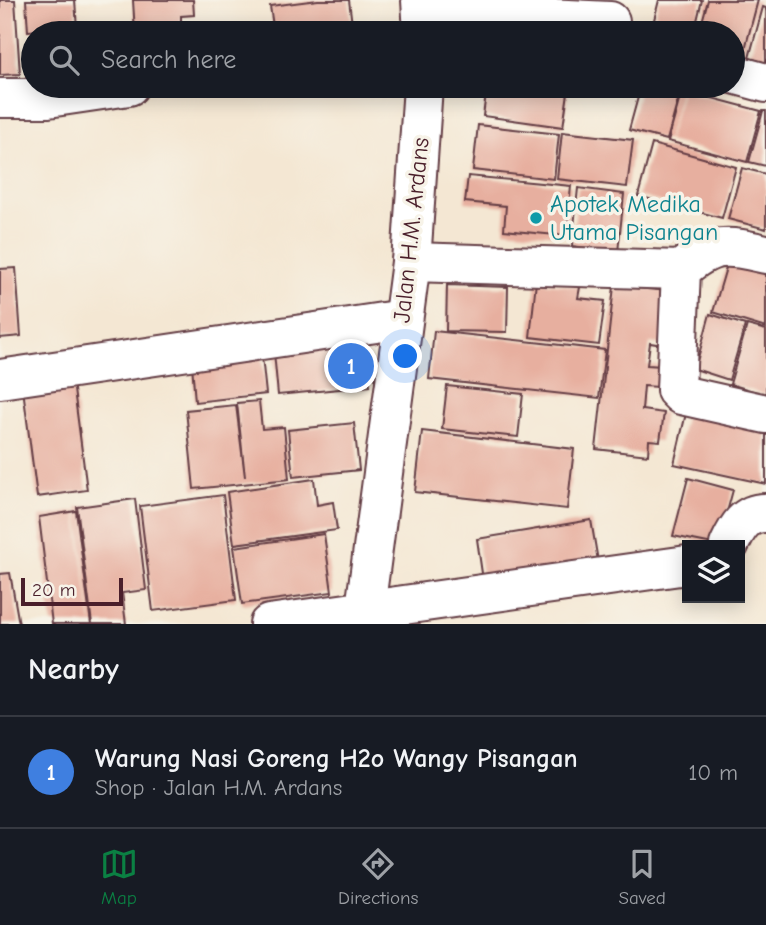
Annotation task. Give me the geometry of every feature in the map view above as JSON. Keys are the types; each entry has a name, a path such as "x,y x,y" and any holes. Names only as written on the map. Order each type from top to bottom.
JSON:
{"street":[{"path":"422,15 614,18"},
{"path":"745,77 766,83"},
{"path":"0,98 21,98"},
{"name":"Jalan H.M. Ardans","path":"364,617 411,262 422,98"},
{"path":"411,262 681,270 715,247 731,246 766,254"},
{"path":"681,270 677,393 766,414"},
{"path":"0,379 403,319"},
{"path":"732,540 745,519 756,513 766,513"},
{"path":"270,624 364,617 682,566"}],"building":[{"path":"0,0 15,0 20,74 0,75"},
{"path":"26,0 75,0 76,21 27,21"},
{"path":"133,0 193,0 194,15 181,16 181,21 134,21"},
{"path":"318,0 349,0 352,21 272,21 270,6"},
{"path":"659,0 702,0 697,21 654,21"},
{"path":"708,0 758,0 745,49 745,21 702,21"},
{"path":"763,7 766,8 766,63 749,58"},
{"path":"485,98 567,98 563,127 483,116"},
{"path":"638,98 679,98 667,140 629,130"},
{"path":"680,98 712,98 761,111 747,162 668,141"},
{"path":"763,111 766,111 766,166 749,162"},
{"path":"478,125 559,134 554,179 473,170"},
{"path":"562,132 633,140 627,187 557,179"},
{"path":"652,144 736,167 722,218 638,196"},
{"path":"742,168 766,174 766,229 728,219"},
{"name":"Apotek Medika Utama Pisangan","path":"468,176 571,186 566,236 504,230 506,206 465,202"},
{"path":"578,188 624,194 618,252 572,246"},
{"path":"728,261 766,272 766,328 713,312"},
{"path":"16,268 21,336 0,338 0,269"},
{"path":"536,282 580,287 578,298 605,301 599,345 530,337"},
{"path":"447,285 508,287 507,332 446,331"},
{"path":"614,286 669,291 663,345 650,343 647,365 662,366 659,387 644,386 642,410 664,413 660,441 649,440 648,455 596,449"},
{"path":"710,314 745,325 729,380 695,369"},
{"path":"747,325 766,330 766,395 730,384"},
{"path":"434,331 605,350 599,398 429,379"},
{"path":"365,343 370,386 278,395 274,352"},
{"path":"262,356 266,394 195,402 192,364"},
{"path":"73,382 87,490 37,497 23,389"},
{"path":"447,386 523,394 518,437 442,429"},
{"path":"259,401 262,429 284,427 289,479 194,489 186,410 236,405 245,477 237,403"},
{"path":"687,409 766,429 766,484 674,464"},
{"path":"354,423 359,470 293,477 288,430"},
{"path":"422,431 574,449 567,509 415,492"},
{"path":"688,478 733,490 719,540 693,540 673,536"},
{"path":"314,479 317,505 333,502 337,530 234,544 227,492"},
{"path":"223,495 236,600 153,611 140,506"},
{"path":"135,499 146,590 122,593 126,624 92,624 77,507"},
{"path":"76,511 91,624 52,624 39,517"},
{"path":"591,520 599,567 484,587 477,539"},
{"path":"324,534 332,592 242,604 234,547"},
{"path":"10,573 19,624 0,624 0,574"}],"place":[{"name":"Apotek Medika Utama Pisangan","path":"536,218"},
{"name":"Warung Nasi Goreng H2o Wangy Pisangan","path":"351,366"}]}
